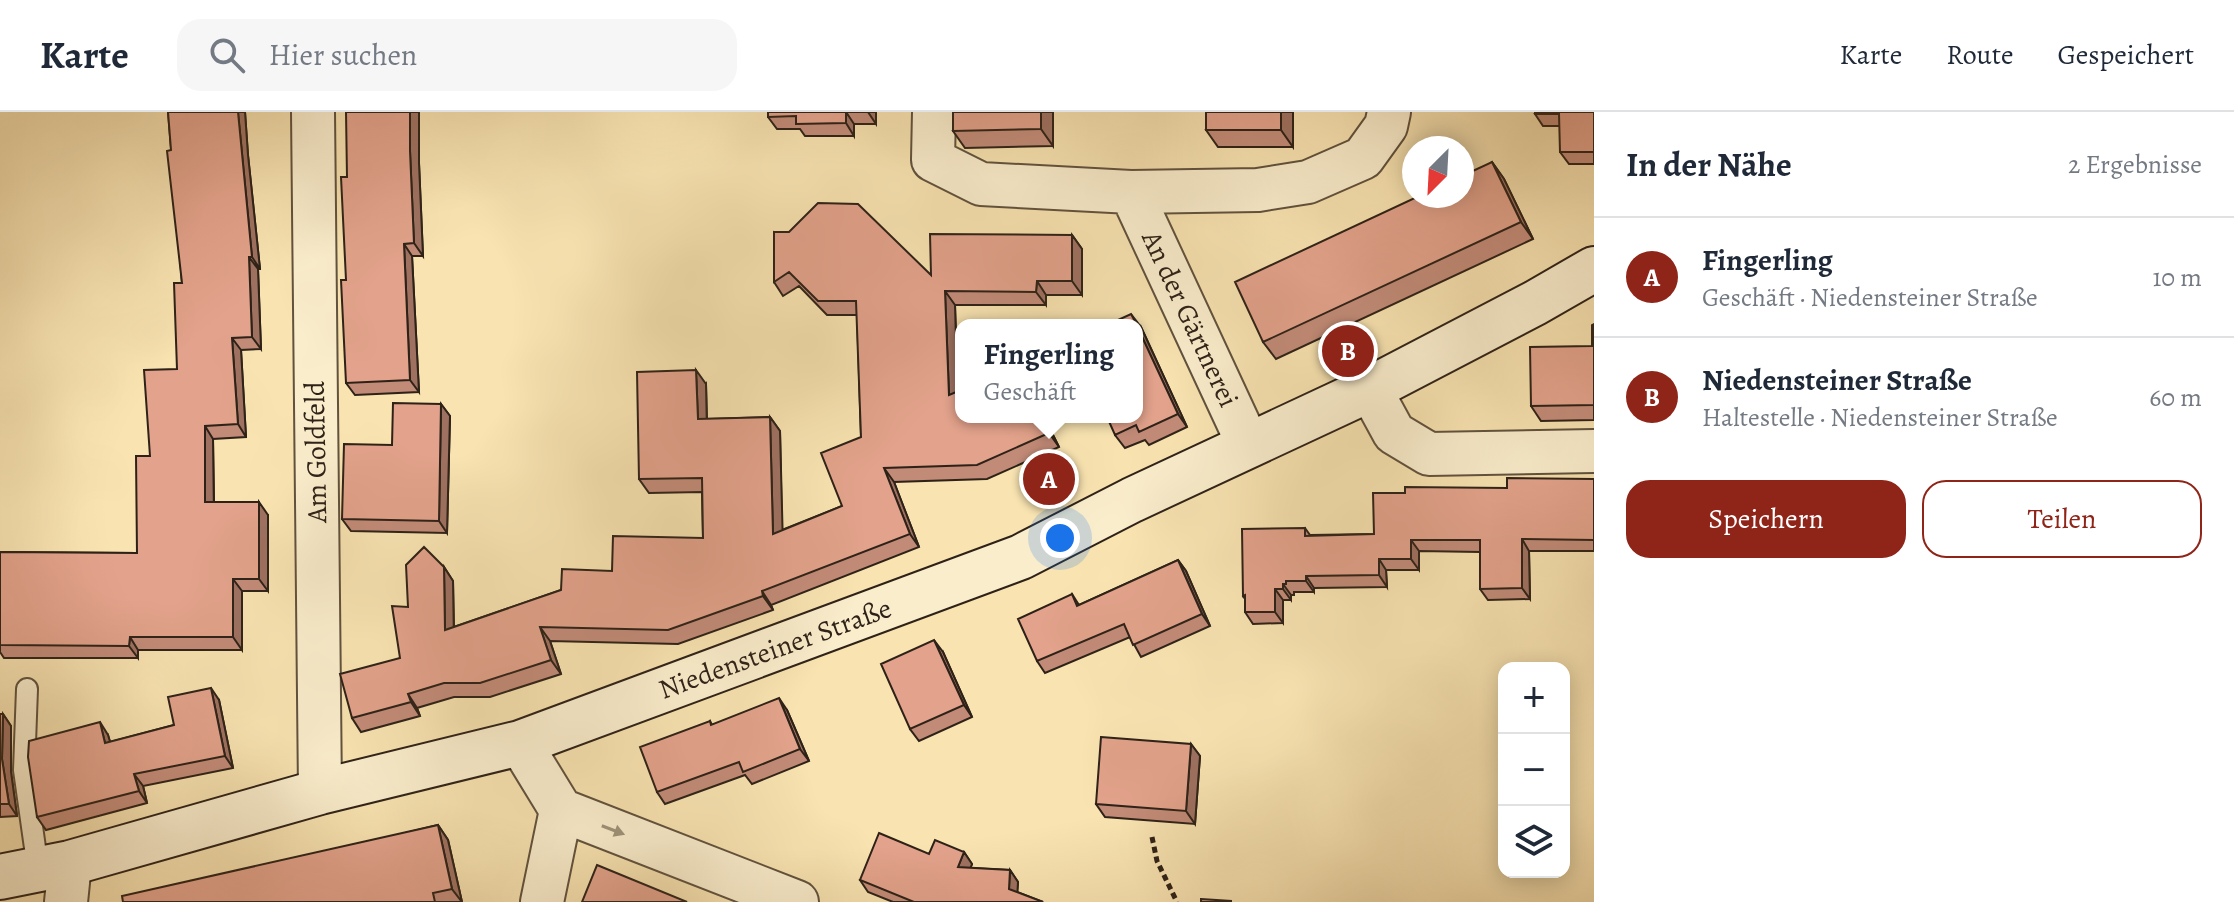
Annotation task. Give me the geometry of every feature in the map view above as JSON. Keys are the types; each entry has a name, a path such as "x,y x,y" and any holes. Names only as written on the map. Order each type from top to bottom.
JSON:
{"main road":[{"name":"Niedensteiner Straße","path":"43,878 320,792 520,743 1021,557 1132,500 1370,389 1594,269"}],"street":[{"name":"Am Goldfeld","path":"313,112 320,792"},
{"name":"An der Gärtnerei","path":"934,112 933,160 981,184 1131,192 1258,190 1308,182 1363,158 1386,126 1389,112"},
{"name":"An der Gärtnerei","path":"1131,192 1249,446"},
{"path":"1370,389 1394,433 1429,454 1594,451"},
{"path":"520,743 561,810 797,902"},
{"path":"542,902 561,810"}],"lane":[{"path":"27,689 24,770 43,878"}],"path":[{"path":"1152,837 1157,861 1177,902"}],"building":[{"path":"168,112 238,112 252,257 249,257 252,337 232,338 238,424 205,426 205,502 259,502 259,579 233,579 233,637 130,637 129,646 0,645 0,552 137,553 136,456 150,456 144,370 177,369 174,283 182,283 167,151 171,150"},
{"path":"346,112 410,112 414,243 404,244 410,380 346,383 341,280 346,280 341,177 347,177"},
{"path":"768,112 846,112 846,123 796,124 796,116 768,117"},
{"path":"953,112 1041,112 1041,129 953,131"},
{"path":"1206,112 1281,112 1281,130 1206,130"},
{"path":"1535,112 1594,112 1594,152 1560,152 1559,114"},
{"path":"1492,162 1521,222 1263,342 1235,282 1402,204 1402,208 1474,208 1474,170"},
{"path":"818,203 858,204 931,275 930,234 1072,235 1072,281 1037,281 1036,292 945,291 949,395 955,392 955,423 1045,423 1049,433 977,465 884,468 910,534 762,591 763,596 668,630 540,627 551,660 480,683 444,683 408,694 411,702 352,718 340,674 400,658 392,606 408,607 406,565 424,547 444,567 445,630 561,590 562,569 612,571 613,536 703,538 702,478 639,479 637,372 696,370 698,419 770,417 773,534 842,506 821,453 861,437 856,301 818,301 789,272 774,282 774,232 789,232"},
{"path":"1594,324 1594,405 1531,406 1530,347 1592,346"},
{"path":"1143,339 1178,414 1139,432 1136,425 1115,435 1110,423 1143,423"},
{"path":"393,403 441,404 439,521 342,519 344,444 392,445"},
{"path":"1507,478 1594,479 1594,540 1522,539 1522,588 1480,589 1480,540 1411,540 1411,559 1379,559 1379,575 1306,576 1306,581 1286,581 1283,589 1275,589 1275,612 1245,612 1242,529 1305,528 1305,536 1374,534 1373,493 1405,493 1405,487 1507,488"},
{"path":"1178,560 1202,614 1133,645 1124,624 1037,661 1018,619 1072,594 1077,606"},
{"path":"934,640 964,705 910,729 881,664"},
{"path":"211,688 225,756 134,774 139,791 37,817 28,757 29,741 100,722 105,743 174,725 168,697"},
{"path":"779,698 800,749 743,772 739,762 657,792 640,747 710,721 711,725"},
{"path":"0,714 3,714 2,759 9,804 0,804"},
{"path":"1101,737 1191,744 1186,811 1096,804"},
{"path":"438,825 452,889 433,893 435,902 123,902 122,896"},
{"path":"879,833 929,854 935,840 964,852 958,867 1010,870 1009,889 1043,902 914,902 860,880"},
{"path":"597,865 687,902 582,902"},
{"path":"1201,899 1231,901 1231,902 1201,902"}],"place":[{"name":"Niedensteiner Straße","path":"1348,351"},
{"name":"Fingerling","path":"1049,479"}]}
